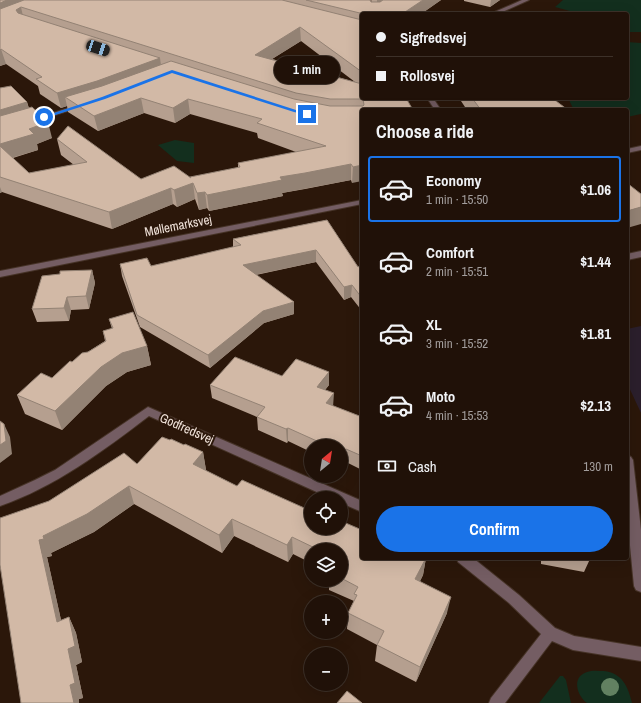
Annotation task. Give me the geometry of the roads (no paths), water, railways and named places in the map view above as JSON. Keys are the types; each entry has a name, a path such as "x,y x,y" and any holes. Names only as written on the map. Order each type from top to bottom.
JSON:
{"street":[{"path":"498,12 526,0"},
{"path":"21,124 89,103"},
{"path":"629,151 641,148"},
{"name":"Møllemarksvej","path":"0,274 360,202"},
{"path":"629,257 641,254"},
{"name":"Godfredsvej","path":"0,501 11,497 61,471 106,442 148,411 360,506"},
{"path":"629,478 641,586"},
{"path":"465,560 514,599 550,633 573,643 641,654"},
{"path":"496,703 550,633"}]}
